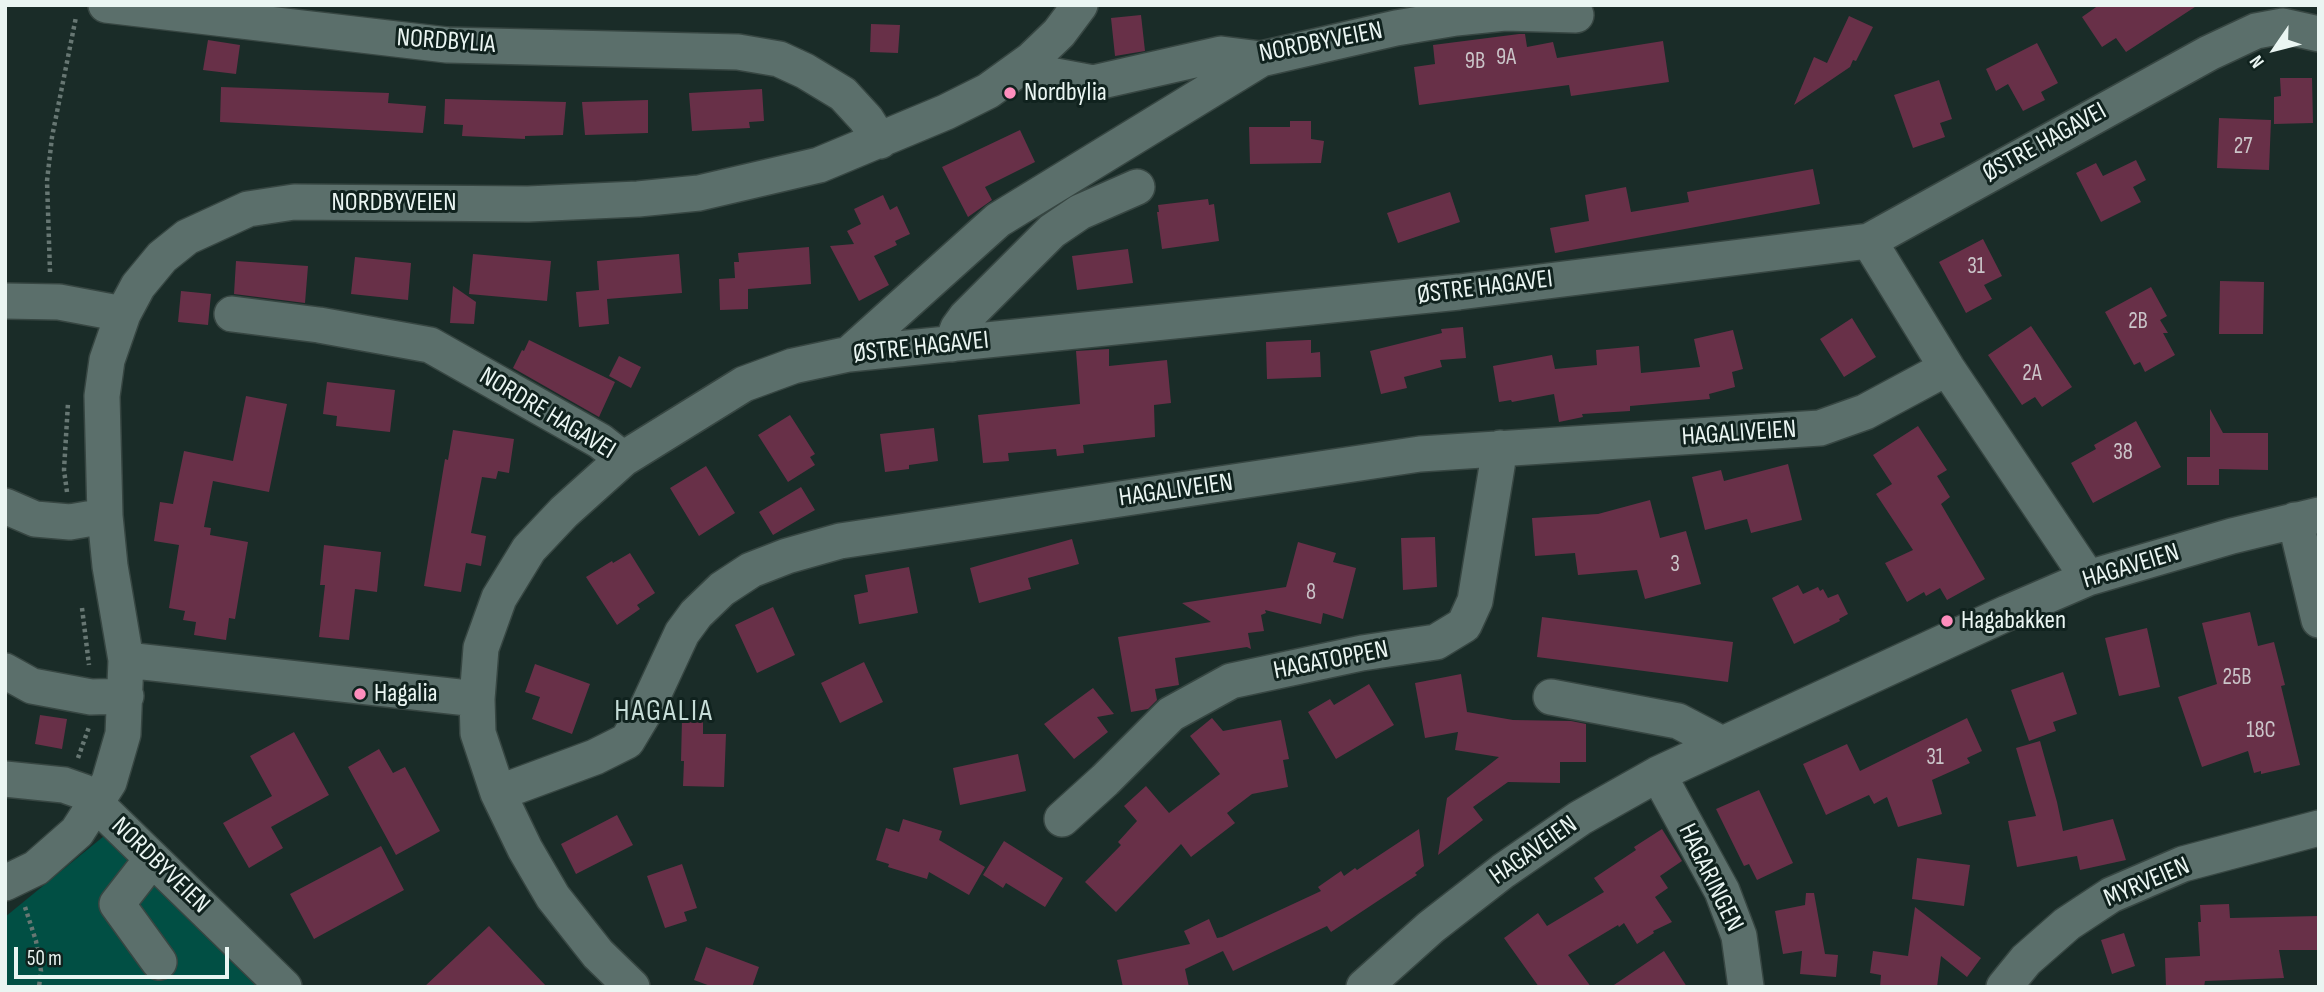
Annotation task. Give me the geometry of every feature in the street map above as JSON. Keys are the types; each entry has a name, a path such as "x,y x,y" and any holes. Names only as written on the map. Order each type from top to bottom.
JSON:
{"street":[{"name":"NORDBYLIA","path":"106,5 447,45 738,52 779,59 844,94 866,119 880,141"},
{"name":"NORDBYVEIEN","path":"11,881 36,868 77,832 109,782 122,734 126,660 110,566 105,516 102,396 109,352 123,314 138,286 162,257 187,237 248,209 294,202 528,204 638,199 699,193 819,165 946,113 988,91 1031,60 1059,33 1080,5"},
{"name":"NORDBYVEIEN","path":"1031,60 1050,75 1093,83 1221,54 1261,59 1396,28 1456,18 1505,13 1576,15"},
{"name":"ØSTRE HAGAVEI","path":"623,459 744,384 793,366 849,354 1459,292 1869,241 2209,54 2256,31 2283,26 2319,34"},
{"path":"849,354 999,220 1261,59"},
{"path":"952,344 966,317 1052,231 1080,212 1137,187"},
{"path":"1869,241 1947,368 2088,578"},
{"path":"5,301 58,302 123,314"},
{"name":"NORDRE HAGAVEI","path":"232,314 319,325 430,345 600,441 623,459 564,512 529,549 499,598 481,648 477,699 478,733 498,793 524,849 553,897 598,954 632,987"},
{"name":"HAGALIVEIEN","path":"498,793 595,757 627,741 648,706 682,633 696,614 722,589 751,570 787,555 839,541 1420,454 1821,428 1865,412 1947,368"},
{"name":"HAGATOPPEN","path":"1062,819 1171,714 1231,681 1362,653 1436,642 1464,625 1475,601 1500,448"},
{"path":"5,506 35,519 70,522 105,516"},
{"path":"2307,518 2319,620"},
{"name":"HAGAVEIEN","path":"1364,987 1431,927 1503,871 1580,818 1658,774 1994,618 2088,578 2232,536 2307,518"},
{"path":"126,660 477,699"},
{"path":"5,671 32,686 91,697 126,696"},
{"path":"1551,697 1678,721 1722,744"},
{"name":"HAGARINGEN","path":"1658,774 1722,891 1739,936 1746,987"},
{"path":"5,779 64,785 84,792 96,804"},
{"name":"NORDBYVEIEN","path":"96,804 284,987"},
{"name":"MYRVEIEN","path":"2004,987 2026,960 2067,924 2111,895 2183,864 2319,828"},
{"path":"152,859 117,904 159,962"}],"path":[{"path":"58,302 50,282 47,181 52,137 78,5"},
{"path":"11,881 36,941 41,971 39,987"}],"green space":[{"path":"104,836 258,987 5,987 5,917"}],"building":[{"path":"2099,5 2198,5 2126,52 2116,38 2102,47 2082,17"},
{"path":"1141,15 1145,51 1115,56 1111,18"},
{"path":"1849,16 1873,27 1856,61 1853,60 1850,67 1794,105 1814,57 1827,63"},
{"path":"871,24 900,25 898,53 870,52"},
{"path":"1525,34 1527,47 1553,42 1557,58 1663,41 1669,82 1571,96 1569,85 1419,105 1414,67 1435,64 1433,45"},
{"path":"208,40 240,45 236,74 203,70"},
{"path":"2037,43 2058,83 2041,92 2045,100 2023,111 2008,84 1996,91 1986,69"},
{"path":"2280,78 2312,78 2313,123 2274,124 2274,97 2281,96"},
{"path":"1939,80 1952,119 1940,123 1945,137 1913,148 1894,95"},
{"path":"221,87 389,93 388,103 426,106 423,133 220,122"},
{"path":"762,89 764,121 749,122 750,128 692,131 689,93"},
{"path":"445,99 566,102 563,135 525,136 525,139 462,136 463,125 444,124"},
{"path":"648,100 648,133 585,135 582,102"},
{"path":"2219,118 2271,120 2269,170 2217,168"},
{"path":"1290,121 1311,121 1311,139 1324,141 1321,163 1250,164 1249,127 1290,127"},
{"path":"1020,130 1035,162 985,187 992,200 968,217 942,167"},
{"path":"2136,160 2146,180 2133,187 2141,202 2101,222 2076,173 2096,163 2103,176"},
{"path":"1813,169 1820,204 1555,253 1550,228 1589,221 1585,195 1626,187 1631,212 1689,202 1687,192"},
{"path":"1450,192 1460,222 1398,243 1387,213"},
{"path":"883,195 890,210 897,206 910,234 895,241 897,245 874,256 889,285 859,301 830,246 854,244 847,231 861,224 854,209"},
{"path":"1208,199 1209,205 1214,204 1219,241 1162,249 1158,205"},
{"path":"1983,239 2002,276 1984,285 1992,299 1966,313 1939,262"},
{"path":"809,247 811,284 748,289 748,309 720,310 719,279 735,278 734,262 739,262 738,253"},
{"path":"1128,249 1133,283 1077,290 1072,256"},
{"path":"473,254 551,261 547,301 469,294"},
{"path":"679,254 682,293 607,299 609,324 579,327 576,292 599,290 597,261"},
{"path":"355,257 411,263 408,300 351,294"},
{"path":"236,261 308,266 305,303 234,294"},
{"path":"2220,281 2264,282 2263,334 2219,334"},
{"path":"453,286 476,302 474,324 450,323"},
{"path":"2151,287 2167,316 2160,320 2168,333 2163,333 2175,355 2145,372 2140,362 2134,365 2105,312"},
{"path":"181,291 211,294 208,325 178,322"},
{"path":"1852,318 1876,357 1844,377 1820,339"},
{"path":"2031,326 2072,387 2042,407 2035,397 2022,405 1988,355"},
{"path":"1463,327 1466,358 1440,360 1442,367 1404,377 1407,388 1381,394 1370,351 1442,333 1441,329"},
{"path":"1733,330 1743,369 1732,372 1735,387 1709,394 1710,399 1630,406 1630,411 1582,414 1583,417 1559,422 1554,394 1499,402 1493,366 1552,355 1555,369 1597,365 1596,350 1639,346 1641,373 1700,367 1694,339"},
{"path":"529,340 615,382 599,417 513,368"},
{"path":"1311,340 1311,353 1320,352 1321,377 1267,379 1266,342"},
{"path":"1109,349 1109,366 1167,360 1171,403 1154,405 1155,437 1083,445 1084,453 1057,456 1056,449 1008,453 1009,461 983,463 978,415 1080,404 1076,351"},
{"path":"619,356 641,367 631,388 609,376"},
{"path":"327,382 395,390 390,432 336,426 337,416 323,414"},
{"path":"246,396 287,404 269,492 213,481 204,527 211,528 210,535 248,542 235,619 229,618 226,640 194,635 196,622 183,620 185,611 169,608 179,545 154,541 160,502 173,504 184,451 233,461"},
{"path":"2210,409 2223,433 2268,433 2268,470 2219,469 2219,485 2187,485 2187,457 2210,457"},
{"path":"790,415 815,454 810,457 815,465 788,482 758,435"},
{"path":"2136,421 2161,467 2093,503 2071,463 2096,449 2094,445"},
{"path":"1918,426 1947,470 1937,476 1950,497 1941,504 1985,579 1947,600 1940,588 1926,596 1924,592 1907,602 1885,563 1913,550 1876,494 1892,484 1873,455"},
{"path":"934,428 938,461 885,472 880,434"},
{"path":"453,430 514,439 509,473 498,471 496,479 482,477 471,533 486,536 481,566 466,563 461,592 424,586 445,459 448,460"},
{"path":"1788,464 1802,520 1751,533 1747,519 1705,530 1692,477 1721,470 1724,481"},
{"path":"706,466 735,513 699,536 670,488"},
{"path":"801,487 815,510 773,535 759,512"},
{"path":"1650,500 1660,538 1686,531 1701,584 1645,599 1637,570 1578,575 1575,553 1535,556 1532,518 1598,514"},
{"path":"1435,537 1437,587 1403,590 1401,538"},
{"path":"1072,539 1079,564 1028,578 1031,589 979,603 970,568"},
{"path":"1298,542 1336,553 1333,562 1356,568 1343,619 1323,613 1321,624 1265,610 1266,613 1261,615 1264,631 1248,633 1251,649 1247,647 1175,658 1179,685 1155,689 1157,700 1148,709 1131,712 1118,637 1211,622 1182,603 1286,587"},
{"path":"324,545 381,552 377,592 355,589 349,640 319,637 325,585 320,585"},
{"path":"630,553 655,593 637,605 640,609 617,625 586,577"},
{"path":"909,567 918,613 859,624 854,595 868,592 865,575"},
{"path":"1798,585 1803,594 1818,587 1820,591 1823,589 1828,598 1838,594 1848,614 1839,619 1840,621 1794,644 1772,598"},
{"path":"773,607 795,655 757,673 735,625"},
{"path":"2250,612 2258,646 2274,642 2285,685 2281,686 2300,765 2261,774 2261,771 2254,773 2248,751 2202,767 2178,697 2217,684 2202,623"},
{"path":"1542,617 1733,642 1728,682 1537,657"},
{"path":"2147,628 2160,687 2119,696 2105,638"},
{"path":"864,662 883,702 840,723 821,683"},
{"path":"535,664 590,684 572,734 532,719 540,697 525,692"},
{"path":"2063,672 2077,714 2053,722 2056,731 2029,741 2011,690"},
{"path":"1461,674 1467,712 1513,720 1571,721 1586,724 1586,762 1560,762 1560,783 1508,782 1473,807 1483,820 1438,855 1447,798 1499,757 1455,750 1458,732 1425,738 1415,683"},
{"path":"1369,684 1394,725 1336,759 1308,712 1330,699 1334,705"},
{"path":"1093,688 1114,714 1097,717 1108,732 1074,759 1044,724"},
{"path":"40,715 67,719 62,749 35,744"},
{"path":"1212,718 1223,731 1281,720 1289,759 1283,760 1288,787 1252,794 1227,813 1235,823 1191,857 1181,844 1116,912 1085,882 1121,845 1118,842 1137,821 1124,806 1146,786 1169,813 1220,774 1190,736"},
{"path":"1967,718 1982,751 1967,758 1970,763 1932,780 1942,814 1898,827 1887,797 1874,804 1869,795 1826,815 1803,764 1847,744 1860,771"},
{"path":"682,719 703,719 703,734 726,734 724,787 683,786"},
{"path":"294,732 329,795 271,827 283,848 249,868 223,823 272,796 250,756"},
{"path":"2040,741 2063,831 2113,819 2126,860 2080,870 2077,856 2017,867 2008,821 2036,816 2016,748"},
{"path":"379,749 393,773 405,767 440,831 396,855 348,767"},
{"path":"1018,754 1026,791 960,805 953,768"},
{"path":"1759,790 1793,863 1757,880 1749,864 1744,866 1716,809"},
{"path":"617,815 633,845 576,874 561,844"},
{"path":"903,819 942,831 939,840 985,867 969,895 929,872 927,879 888,867 889,864 876,860 886,828 899,832"},
{"path":"1419,829 1424,866 1415,873 1417,875 1331,932 1327,926 1233,971 1223,951 1185,969 1189,987 1123,987 1117,960 1190,944 1184,931 1209,919 1217,938 1222,937 1321,891 1318,887 1341,871 1344,876 1355,868 1357,870"},
{"path":"1662,829 1682,861 1660,876 1668,888 1655,897 1672,922 1653,931 1654,933 1637,944 1624,923 1568,955 1591,987 1539,987 1504,938 1538,913 1547,926 1604,892 1594,878"},
{"path":"1004,841 1063,878 1045,907 1006,883 1003,888 983,875"},
{"path":"381,846 404,890 314,939 290,894"},
{"path":"1917,858 1970,865 1964,906 1912,899"},
{"path":"682,864 697,908 684,912 687,921 665,928 647,876"},
{"path":"1806,893 1814,893 1825,954 1838,955 1836,977 1800,974 1802,951 1783,954 1775,911 1805,905"},
{"path":"2229,904 2230,918 2319,916 2319,950 2279,950 2284,978 2205,981 2204,987 2166,987 2165,958 2200,956 2200,905"},
{"path":"1915,907 1981,958 1967,977 1941,956 1937,987 1880,987 1881,975 1870,973 1873,951 1908,956"},
{"path":"489,926 547,987 424,987"},
{"path":"2124,933 2135,966 2112,974 2101,940"},
{"path":"706,947 759,967 752,987 713,987 694,980"},
{"path":"1664,951 1687,987 1611,987"}],"place":[{"name":"Nordbylia","path":"1010,93"},
{"name":"Hagabakken","path":"1947,621"},
{"name":"Hagalia","path":"360,694"}],"district":[{"name":"HAGALIA","path":"664,712"}]}
